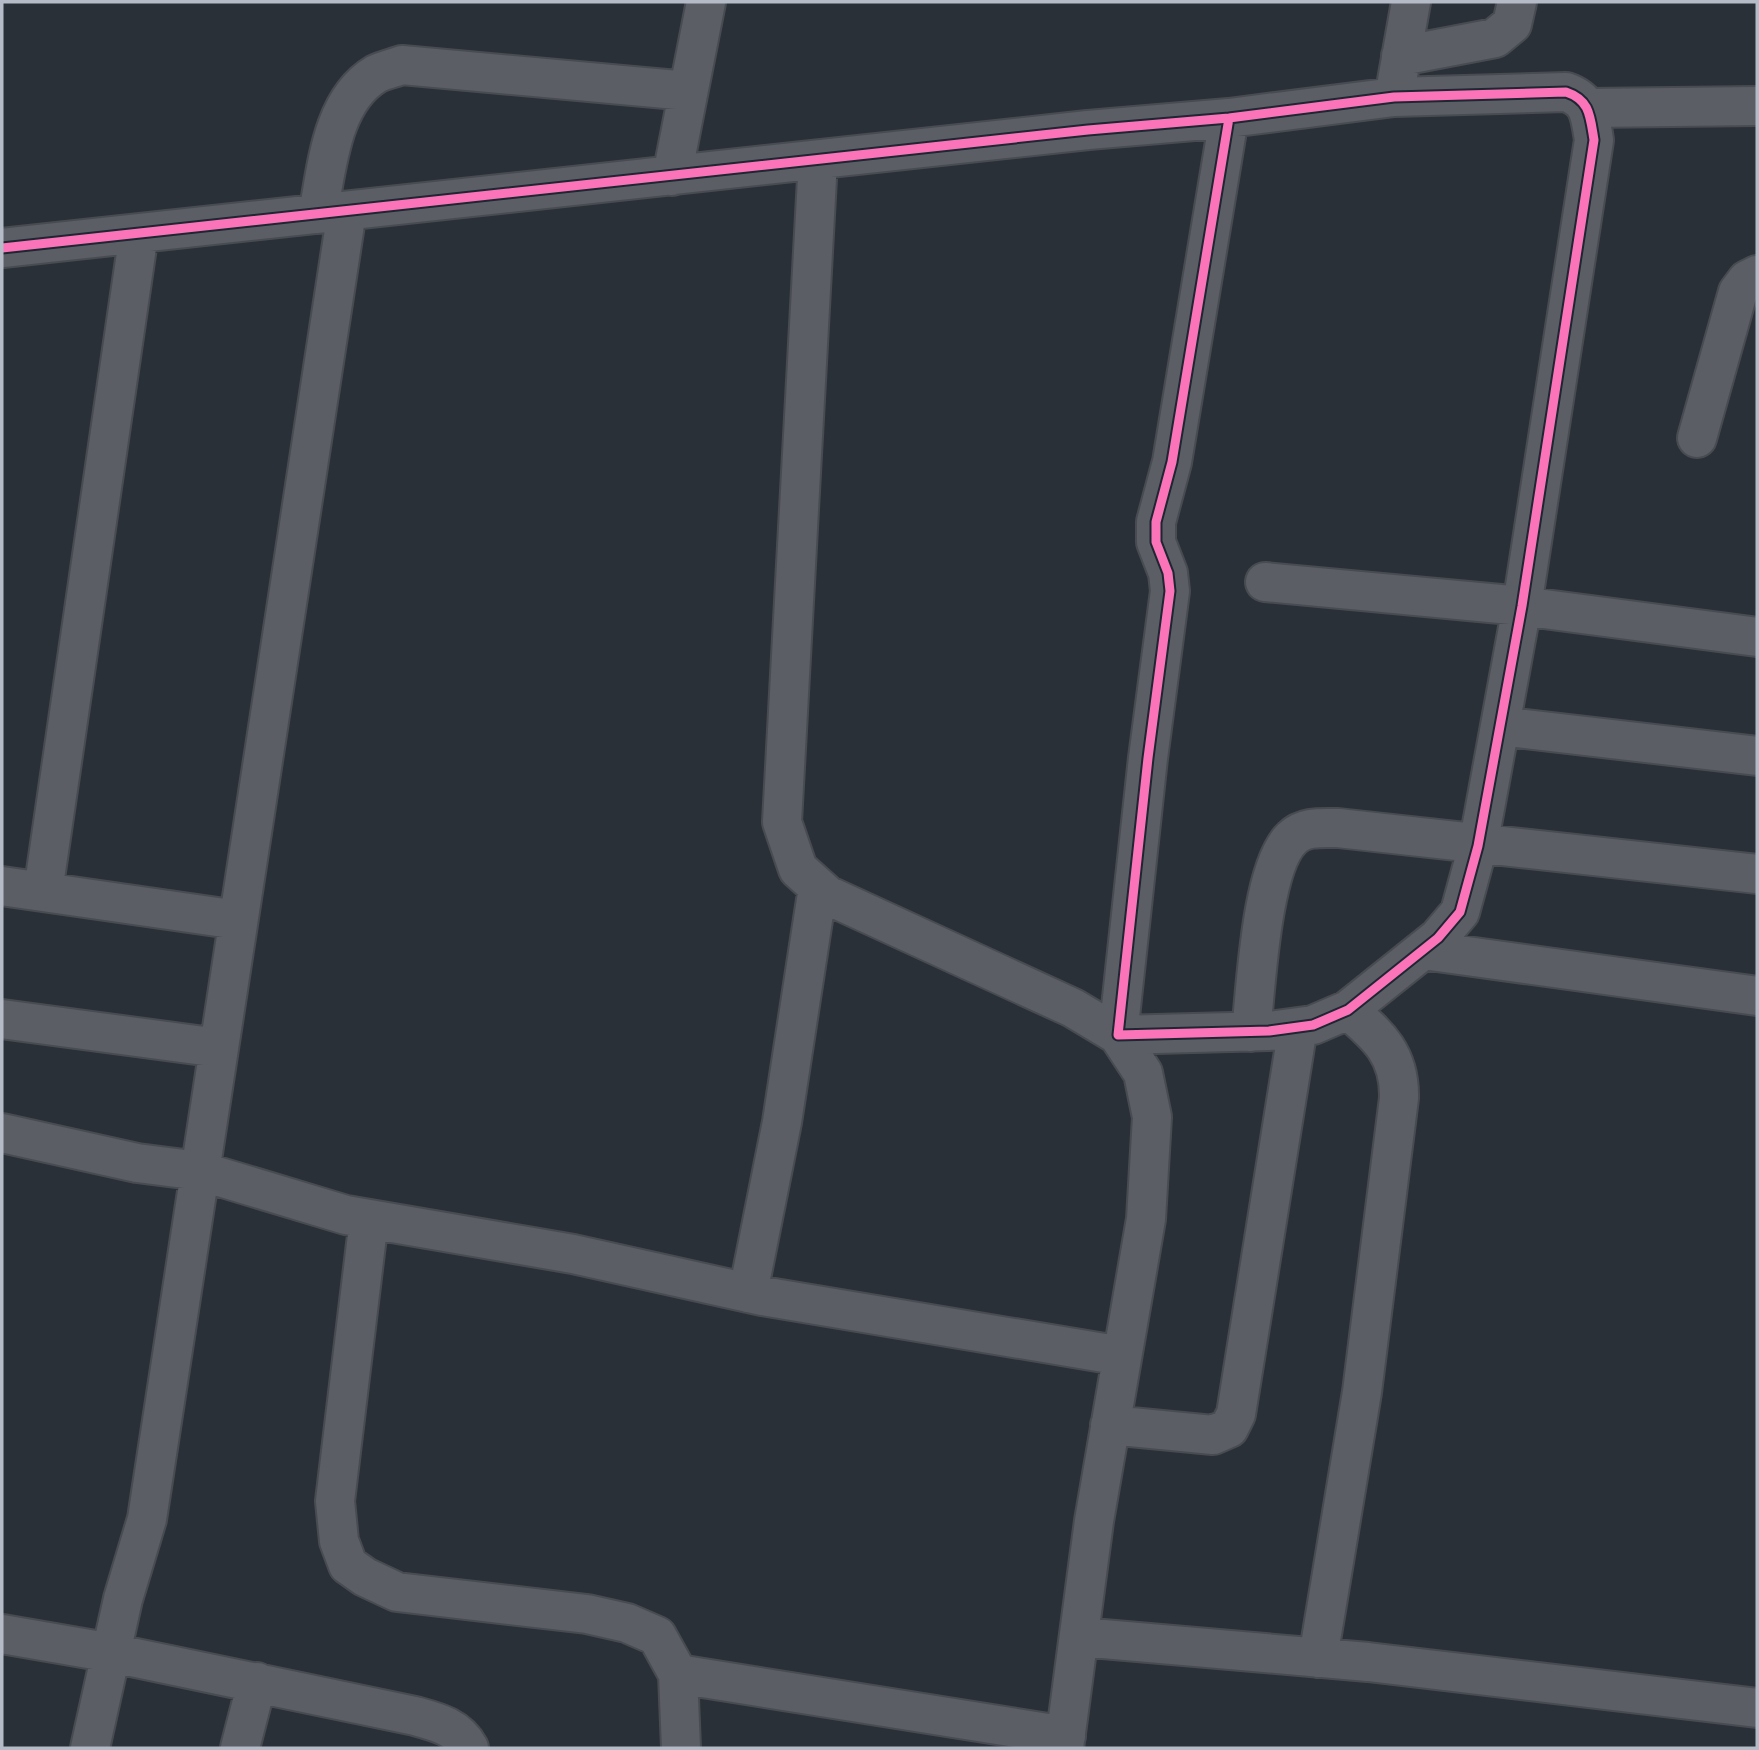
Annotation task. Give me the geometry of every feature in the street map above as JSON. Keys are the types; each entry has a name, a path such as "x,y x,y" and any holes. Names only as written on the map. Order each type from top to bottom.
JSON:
{"street":[{"path":"672,176 706,2"},
{"path":"1394,97 1410,2"},
{"path":"1401,57 1495,38 1512,24 1517,2"},
{"path":"90,1748 123,1599 147,1519 239,920 332,212 334,131 355,94 376,74 402,65 688,91"},
{"path":"2,248 1229,118 1394,97 1566,92 1580,97 1589,108 1594,140 1522,606 1478,846 1460,912 1423,950 1348,1010 1313,1025 1251,1032 1118,1035"},
{"path":"1589,108 1757,106"},
{"path":"1118,1035 1148,758 1170,591 1168,573 1156,542 1156,522 1172,462 1229,118"},
{"path":"678,1674 1065,1742 1094,1521 1146,1219 1152,1117 1143,1073 1118,1035 1073,1008 827,895 798,869 782,822 818,160"},
{"path":"43,892 139,233"},
{"path":"1696,438 1738,292 1747,280 1757,275"},
{"path":"1265,582 1522,606 1757,637"},
{"path":"1500,726 1757,756"},
{"path":"1251,1032 1269,884 1279,856 1292,838 1309,828 1338,828 1478,846 1757,874"},
{"path":"2,886 239,920"},
{"path":"748,1293 782,1122 818,887"},
{"path":"1423,950 1757,996"},
{"path":"1318,1658 1362,1392 1399,1098 1400,1076 1390,1053 1375,1033 1348,1010"},
{"path":"2,1019 219,1048"},
{"path":"1110,1425 1213,1435 1229,1428 1236,1414 1298,1027"},
{"path":"2,1133 137,1163 200,1171 369,1219 573,1254 748,1293 1122,1356"},
{"path":"369,1219 335,1501 339,1541 348,1565 365,1577 397,1592 587,1614 627,1623 657,1636 678,1674 681,1748"},
{"path":"2,1634 257,1682 447,1725 464,1739 469,1748"},
{"path":"1080,1637 1318,1658 1757,1708"},
{"path":"240,1748 257,1682"}],"cycle path":[{"path":"2,248 1088,130 1229,118 1394,97 1566,92 1574,95 1588,110 1594,140 1522,606 1478,846 1460,912 1438,938 1348,1010 1313,1025 1269,1031 1118,1035 1148,758 1170,591 1168,573 1156,542 1156,522 1172,462 1229,118"}]}
